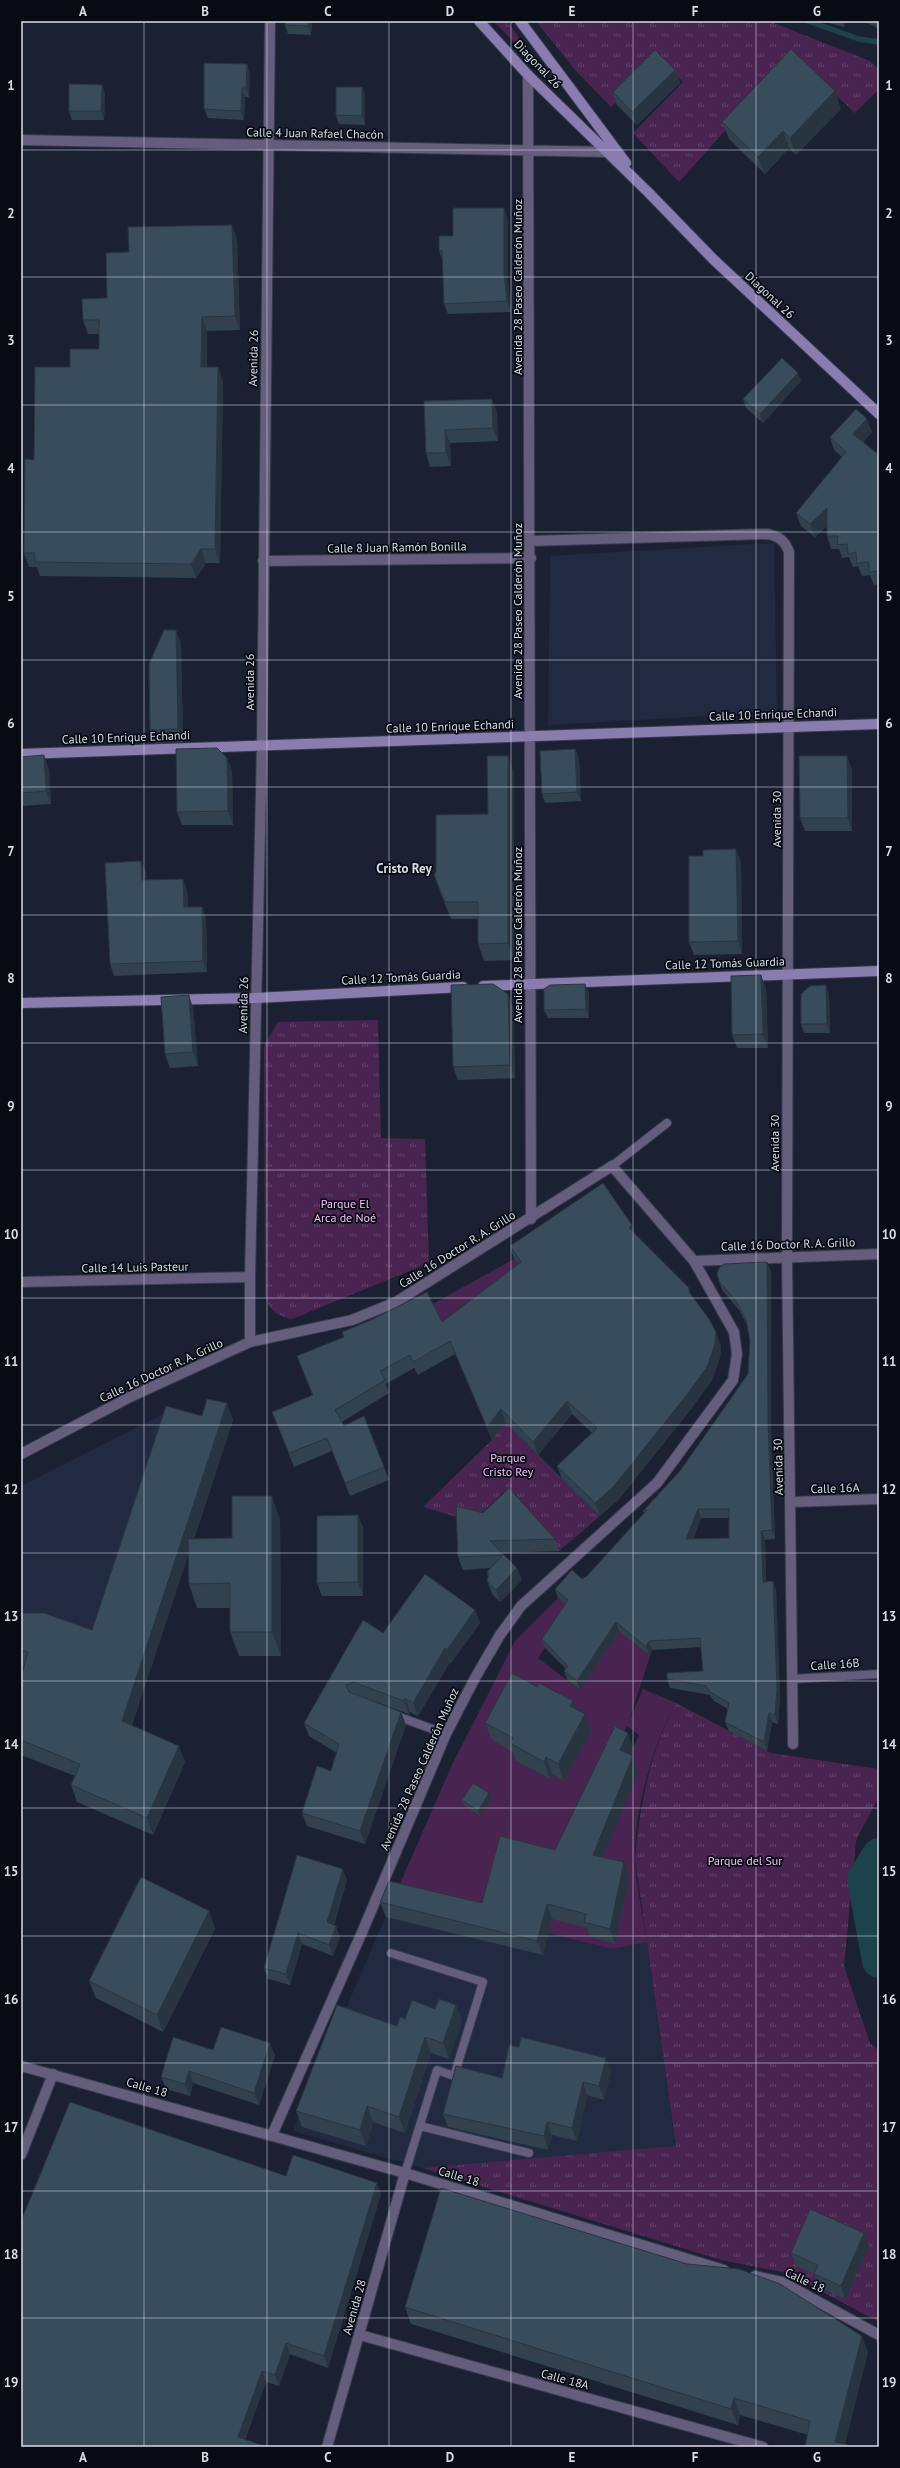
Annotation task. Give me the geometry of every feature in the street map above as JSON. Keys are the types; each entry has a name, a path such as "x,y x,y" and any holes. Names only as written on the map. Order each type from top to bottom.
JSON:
{"street":[{"name":"Avenida 26","path":"250,1342 250,1277 262,746 263,561 270,145 270,21"},
{"name":"Diagonal 26","path":"479,21 528,75 608,152 712,259 879,414"},
{"name":"Diagonal 26","path":"520,21 648,192"},
{"name":"Avenida 28 Paseo Calderón Muñoz","path":"528,75 530,150 531,1219"},
{"name":"Calle 4 Juan Rafael Chacón","path":"21,140 608,152"},
{"name":"Avenida 30","path":"530,541 768,534 778,536 785,542 789,552 787,1256 792,1502 792,1679 794,1744"},
{"name":"Calle 8 Juan Ramón Bonilla","path":"263,561 531,558"},
{"name":"Calle 10 Enrique Echandi","path":"21,754 879,724"},
{"name":"Calle 12 Tomás Guardia","path":"21,1002 256,998 530,984 879,971"},
{"name":"Calle 16 Doctor R. A. Grillo","path":"21,1454 130,1397 250,1342 352,1320 396,1302 531,1219 612,1166"},
{"path":"612,1166 694,1261"},
{"name":"Calle 16 Doctor R. A. Grillo","path":"694,1261 787,1256 879,1254"},
{"name":"Avenida 28 Paseo Calderón Muñoz","path":"272,2135 363,1930 446,1734 475,1678 500,1635 521,1606 657,1483 733,1380 737,1354 734,1332 694,1261"},
{"name":"Calle 14 Luis Pasteur","path":"21,1282 250,1277"},
{"name":"Calle 16A","path":"792,1502 879,1499"},
{"name":"Calle 18","path":"21,2066 405,2173 741,2274 782,2282 879,2335"},
{"path":"21,2155 53,2074"},
{"name":"Avenida 28","path":"327,2447 405,2173"},
{"name":"Calle 18A","path":"360,2335 763,2447"}],"lane":[{"path":"612,1166 667,1123"},
{"name":"Calle 16B","path":"792,1679 879,1674"},
{"path":"384,1710 446,1734"},
{"path":"391,1953 483,1982 454,2076 437,2070 405,2173"},
{"path":"420,2126 529,2153"}],"shaded area":[{"path":"774,543 777,712 548,725 550,556"},
{"path":"177,1407 63,1752 21,1750 21,1486"},
{"path":"395,1895 613,1949 647,1942 676,2147 422,2168 293,2131"}],"green space":[{"path":"493,21 507,21 522,42 517,45"},
{"path":"536,21 769,21 870,61 879,69 879,89 855,113 793,55 679,182 633,133 683,82 661,60 611,107 576,71"},
{"name":"Parque El Arca de Noé","path":"378,1020 381,1138 425,1139 429,1263 292,1319 287,1318 275,1312 269,1306 265,1296 264,1045 278,1022"},
{"path":"514,1259 538,1293 447,1335 431,1305"},
{"name":"Parque Cristo Rey","path":"505,1422 600,1516 559,1551 504,1491 473,1522 423,1507 492,1440"},
{"path":"558,1598 585,1621 616,1628 650,1656 629,1721 643,1689 676,1703 660,1738 646,1778 638,1820 635,1858 638,1890 647,1942 613,1949 395,1895 452,1765 515,1641","holes":["556,1632 580,1690 538,1658","627,1726 639,1735 625,1765 638,1771 603,1857 564,1856","519,1755 552,1774 550,1779 516,1761"]},
{"name":"Parque del Sur","path":"676,1703 771,1753 879,1769 879,1797 856,1840 844,1966 870,2043 879,2051 879,2322 787,2273 721,2260 422,2168 676,2146 635,1858 643,1798 653,1759 659,1740"}],"building":[{"path":"285,21 308,21 308,26 285,25"},
{"path":"791,49 835,91 790,138 783,131 758,157 722,122"},
{"path":"655,50 675,70 632,112 613,92"},
{"path":"204,63 247,64 246,88 242,88 241,111 204,109"},
{"path":"69,84 102,85 101,111 69,111"},
{"path":"336,87 362,87 362,116 336,115"},
{"path":"453,208 504,208 504,273 507,301 444,304 442,251 439,251 439,236 453,236"},
{"path":"232,225 235,316 202,317 201,367 218,367 215,549 201,549 191,564 35,562 35,553 24,553 25,459 34,460 35,367 70,367 70,349 99,349 99,320 83,320 82,299 107,298 106,253 129,252 128,227"},
{"path":"782,358 798,373 760,414 743,399"},
{"path":"492,399 493,428 445,430 446,453 426,453 424,401"},
{"path":"856,409 867,419 853,434 879,455 879,571 869,572 869,562 857,563 856,552 848,554 847,544 837,545 838,536 827,536 827,508 810,524 796,513 846,452 830,437"},
{"path":"164,630 176,630 178,729 150,730 149,664"},
{"path":"217,748 227,758 228,811 177,812 176,749"},
{"path":"575,749 577,792 542,794 540,751"},
{"path":"44,755 46,791 21,793 21,757"},
{"path":"487,756 508,756 508,943 478,944 478,902 445,902 434,875 436,872 436,815 488,814"},
{"path":"799,756 847,756 848,818 800,818"},
{"path":"736,849 738,941 689,942 689,856 703,856 703,850"},
{"path":"141,861 142,880 183,879 184,907 202,907 203,961 110,964 105,863"},
{"path":"761,975 763,1034 732,1035 731,976"},
{"path":"493,984 508,994 510,1065 453,1067 451,985"},
{"path":"585,984 586,1009 544,1010 544,989 550,985"},
{"path":"826,985 827,1024 801,1024 801,994 810,986"},
{"path":"189,995 193,1052 165,1054 161,997"},
{"path":"603,1183 632,1225 629,1228 689,1288 689,1292 709,1319 716,1332 715,1344 707,1367 686,1396 614,1486 595,1503 557,1466 597,1428 567,1401 533,1442 501,1409 487,1427 450,1341 413,1362 410,1355 380,1371 385,1380 335,1410 344,1426 364,1416 384,1467 345,1483 327,1438 289,1453 272,1412 313,1395 297,1356 344,1337 342,1332 371,1320 427,1292 442,1322 521,1262 510,1246"},
{"path":"767,1262 768,1421 772,1530 761,1531 763,1582 773,1581 777,1689 775,1715 769,1713 764,1742 725,1722 729,1703 710,1692 706,1686 667,1679 667,1673 703,1671 700,1638 649,1641 646,1647 616,1622 577,1681 564,1671 568,1666 542,1639 568,1600 555,1589 572,1570 582,1579 587,1576 647,1510 643,1511 680,1471 748,1374 750,1341 746,1320 736,1301 719,1281 717,1274 719,1268 724,1264","holes":["698,1509 729,1509 729,1538 686,1539"]},
{"path":"207,1399 227,1403 122,1721 179,1746 147,1818 71,1785 80,1764 21,1740 21,1678 28,1652 21,1650 21,1613 44,1613 92,1630 166,1406 202,1416"},
{"path":"509,1488 555,1539 490,1541 517,1568 496,1590 487,1581 489,1574 487,1572 503,1555 458,1557 456,1506 483,1513"},
{"path":"232,1496 272,1496 272,1632 230,1632 230,1583 189,1584 188,1539 232,1538"},
{"path":"358,1515 358,1582 317,1583 317,1516"},
{"path":"425,1574 475,1610 447,1650 445,1648 413,1703 405,1698 404,1701 353,1682 346,1685 349,1692 401,1712 360,1831 302,1813 317,1766 331,1771 339,1744 304,1723 363,1620 383,1633"},
{"path":"512,1673 537,1687 539,1683 573,1701 570,1706 585,1714 558,1764 546,1757 544,1762 510,1743 513,1738 485,1723"},
{"path":"615,1726 628,1733 620,1750 633,1756 593,1855 624,1862 610,1929 584,1922 586,1914 547,1904 537,1941 380,1902 389,1881 482,1903 500,1836 555,1850"},
{"path":"473,1783 489,1793 478,1811 462,1800"},
{"path":"297,1855 343,1869 327,1922 336,1926 329,1945 298,1933 286,1974 264,1968"},
{"path":"141,1877 209,1911 157,2015 89,1981"},
{"path":"439,1999 456,2005 443,2043 425,2037 399,2117 367,2106 360,2130 296,2111 337,2005 397,2026 400,2017 405,2019 412,2000 435,2009"},
{"path":"221,2027 270,2043 254,2093 189,2071 185,2084 161,2077 173,2037 213,2050"},
{"path":"521,2037 606,2058 599,2086 583,2082 572,2128 547,2122 544,2136 443,2114 456,2066 502,2078 509,2045 519,2047"},
{"path":"70,2102 286,2176 293,2155 377,2183 324,2356 286,2343 275,2375 262,2371 238,2437 268,2447 21,2447 21,2221"},
{"path":"441,2188 687,2264 739,2269 780,2284 862,2336 835,2442 847,2444 847,2447 805,2447 810,2421 734,2398 731,2409 405,2307"},
{"path":"810,2209 864,2233 841,2286 814,2274 818,2265 791,2253"}],"waterway":[{"path":"808,21 859,39 879,42"},
{"path":"879,1855 864,1879 879,1961"}],"district":[{"name":"Cristo Rey","path":"404,868"}]}
